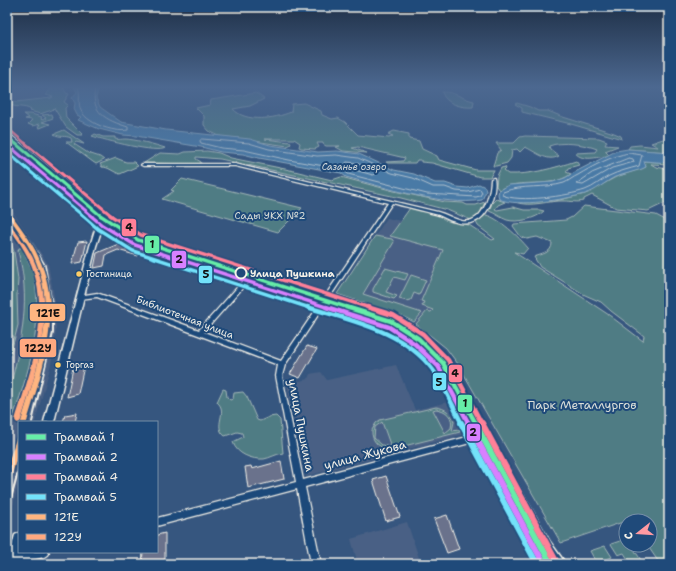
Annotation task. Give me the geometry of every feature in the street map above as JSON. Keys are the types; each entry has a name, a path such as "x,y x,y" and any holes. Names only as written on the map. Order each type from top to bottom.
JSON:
{"main road":[{"path":"7,132 106,220"},
{"path":"7,140 135,242 399,321 419,333 431,343 445,361 546,546 559,564"},
{"path":"48,421 98,230 106,220"},
{"path":"325,300 397,328 417,341 429,352 540,564"},
{"path":"13,562 18,543"}],"street":[{"path":"143,165 235,165 438,213 460,222 471,223 478,219 484,212 493,189 493,179"},
{"name":"улица Пушкина","path":"316,564 279,376 282,364 390,202"},
{"path":"200,333 250,276"},
{"name":"Библиотечная улица","path":"80,297 97,295 282,364"},
{"name":"улица Жукова","path":"158,522 486,436"},
{"path":"13,562 41,553"}],"shaded area":[{"path":"7,203 48,264 56,307 56,332 51,364 35,421 18,421 18,487 7,527"},
{"path":"410,210 451,222 432,335 400,315 337,294 387,218 400,221"},
{"path":"396,365 415,410 448,402 465,434 307,476 287,384 308,379 310,374 321,372 327,380"},
{"path":"407,522 421,564 358,564 351,539"}],"green space":[{"path":"24,114 42,117 42,120 46,118 42,115 52,114 53,118 42,122 50,124 40,128 38,127 40,124 33,126 28,124 32,120 25,119 29,118"},
{"path":"58,114 66,114 66,118 83,135 77,135 66,127"},
{"path":"202,114 240,114 253,118 269,118 285,114 322,114 332,119 338,118 345,122 358,135 389,138 393,136 388,134 394,131 409,134 409,139 419,141 422,149 437,156 439,160 476,170 494,170 490,177 480,177 432,163 421,162 421,160 417,160 415,163 388,163 386,162 403,161 405,158 358,147 352,148 367,153 343,151 336,147 340,146 326,146 323,143 317,143 319,147 315,149 301,148 299,147 300,143 294,139 265,139 290,142 291,144 288,146 219,136 209,131 204,125 204,116"},
{"path":"529,114 555,114 614,133 621,136 622,139"},
{"path":"64,130 84,144 76,142 74,144 88,153 104,160 96,164 66,142 72,142 71,138 54,134"},
{"path":"95,134 103,137 115,137 115,139 140,141 165,148 152,149 130,146 92,136"},
{"path":"520,137 599,138 607,141 605,145 618,146 605,151 609,155 607,156 590,158 579,156 575,153 595,152 597,149 566,143 554,144 549,146 550,149 559,156 550,158 541,156 525,147 520,152 517,149 512,150 511,158 507,163 493,166 497,153 501,150 496,143 514,143"},
{"path":"663,139 669,141 669,152 628,149 630,146 640,145 658,147 651,143"},
{"path":"207,151 219,153 231,158 332,180 341,177 394,191 445,202 476,205 485,202 479,215 471,220 447,210 401,198 220,159 196,157 196,159 201,162 200,164 144,163 160,153 180,154 185,152"},
{"path":"116,158 126,162 134,162 138,166 120,174 102,167 100,164"},
{"path":"576,161 579,165 568,168 566,172 571,174 562,179 544,183 516,184 499,190 496,186 497,176 501,168 505,167 506,169 504,171 508,174 516,174 533,172"},
{"path":"643,161 669,163 669,165 651,164 656,167 667,169 665,171 669,173 669,201 648,211 616,208 592,195 584,199 584,201 579,202 559,201 521,204 515,202 555,201 585,194 616,177 646,167"},
{"name":"Сады УКХ №2","path":"182,179 302,208 278,232 162,199 174,191 171,190"},
{"path":"496,199 505,202 498,205 495,209 497,210 513,207 524,210 544,211 541,214 526,220 507,220 489,211 492,203"},
{"name":"Парк Металлургов","path":"584,206 656,215 669,222 669,564 660,564 652,553 658,553 658,513 618,513 618,524 561,543 458,364 446,348 416,324 427,311 431,312 433,310 422,306 424,302 421,301 443,250 390,236 410,208 438,215 451,222 469,225 492,240 495,239 478,226 476,222 486,215 491,217 508,228 528,248 523,254 514,252 609,315 643,341 644,336 601,302 585,295 540,267 534,257 548,251 552,246 552,243 537,237 527,239 521,237 513,226 514,224 566,220 572,217"},
{"path":"7,230 14,252 18,279 18,325 7,368 7,351 14,336 9,336 9,309 7,298"},
{"path":"375,236 392,239 394,242 363,294 422,313 414,322 400,315 337,294"},
{"path":"19,248 22,248 33,273 37,297 37,317 35,337 26,377 7,435 7,393 15,367 24,318 24,285 18,251"},
{"path":"385,268 408,274 405,280 394,277 386,292 397,296 394,299 373,292 373,289"},
{"path":"411,275 426,280 419,295 414,293 411,300 407,301 399,299"},
{"path":"223,389 226,390 227,397 230,400 233,399 234,393 243,392 247,397 257,420 260,421 276,416 280,420 283,453 264,459 259,459 245,455 237,450 233,442 243,437 242,433 237,432 225,436 221,432 220,428 221,410 217,402"},
{"path":"436,407 442,408 450,414 454,422 452,431 459,430 460,432 388,449 377,444 373,438 372,430 376,423 380,420","holes":["436,409 443,411 450,417 452,424 451,428 445,433 433,410","382,422 391,447 382,445 374,438 375,427"]},
{"path":"618,542 618,553 624,553 618,555 611,544"},
{"path":"605,546 612,557 607,559 610,564 597,564 590,551"},
{"path":"624,553 636,553 643,563 631,564"}],"water":[{"name":"Сазанье озеро","path":"76,114 109,114 121,122 166,130 250,139 270,145 318,152 337,151 359,154 394,170 414,174 435,183 445,183 457,187 468,188 479,184 485,187 486,191 482,200 467,201 450,201 414,195 346,177 341,173 243,154 221,152 201,147 123,135 99,129 78,120 81,117"},
{"path":"628,149 669,152 669,163 644,161 646,167 615,177 593,191 576,196 529,203 507,202 499,199 499,190 509,185 553,182 565,178 616,151"}],"building":[{"path":"87,241 82,262 72,264 78,242"},
{"path":"121,243 145,250 138,256 118,250 106,255 104,266 94,268 97,253"},
{"path":"307,346 317,349 300,378 290,374"},
{"path":"84,366 78,394 67,397 73,368"},
{"path":"77,413 75,421 63,421 65,415"},
{"path":"281,461 284,479 248,488 245,467 251,466 252,469"},
{"path":"386,476 400,517 386,521 373,480"},
{"path":"447,515 459,549 447,553 434,519"},
{"path":"165,533 165,564 142,564 143,553 158,553 158,535"}],"railway":[{"path":"17,227 30,240 45,265 53,308"},
{"path":"32,421 53,333 53,308"},
{"path":"7,512 18,473"}],"tram line":[{"name":"4","path":"11,131 110,215 141,235 393,315 423,334 448,360 556,561"},
{"name":"1","path":"7,136 106,220 138,240 391,321 419,339 443,363 551,564"},
{"name":"2","path":"7,144 102,225 135,245 389,327 415,344 438,366 544,564"},
{"name":"5","path":"7,152 98,229 133,251 386,332 412,348 433,370 537,564"}],"transit line":[{"name":"121Е","path":"7,211 36,256 45,283 48,303 45,343 41,363 24,421"},
{"name":"122У","path":"7,222 33,264 39,283 42,303 42,323 35,363 18,420"},
{"name":"121Е","path":"7,478 18,442"}],"place":[{"name":"Улица Пушкина","path":"241,273"},
{"name":"Гостиница","path":"79,274"},
{"name":"Горгаз","path":"58,365"}]}
